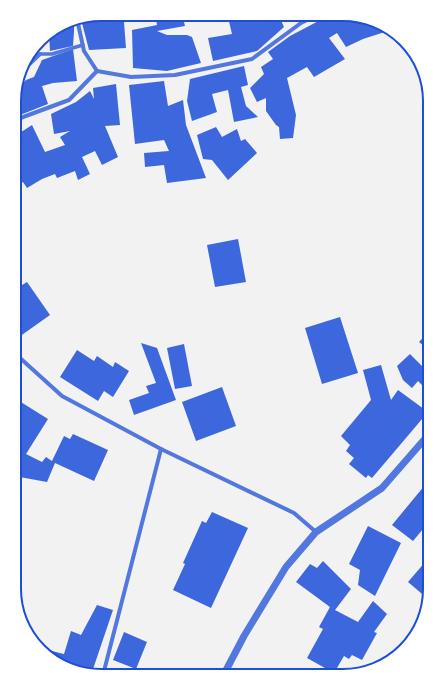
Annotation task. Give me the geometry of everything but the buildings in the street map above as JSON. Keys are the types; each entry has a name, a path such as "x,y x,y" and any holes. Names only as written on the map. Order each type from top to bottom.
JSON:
{"street":[{"path":"78,25 84,51 97,71 131,77 175,75 252,59 305,21"},
{"path":"31,62 40,54 52,54 82,45"},
{"path":"21,118 69,100 97,71"},
{"path":"21,359 62,396 161,449 294,513 316,532"},
{"path":"227,669 244,636 286,567 316,532 382,488 423,441"},
{"path":"105,669 161,449"}]}
